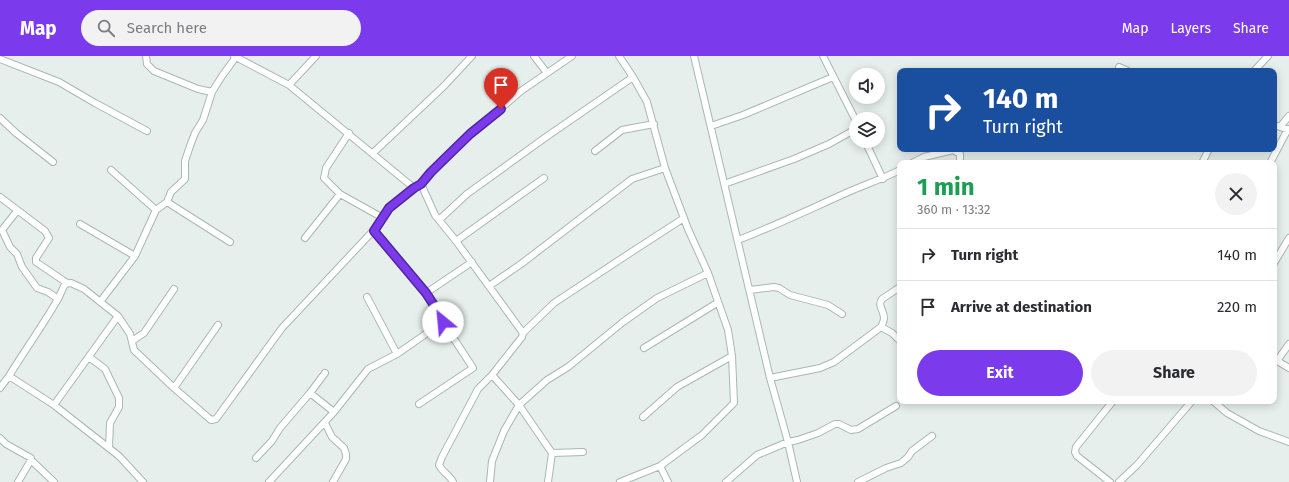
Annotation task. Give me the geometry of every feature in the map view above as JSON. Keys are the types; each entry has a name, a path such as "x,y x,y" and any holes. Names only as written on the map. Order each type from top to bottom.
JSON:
{"street":[{"path":"146,56 146,64 154,71 198,89 212,92"},
{"path":"290,85 316,56"},
{"path":"373,153 444,86 472,56"},
{"path":"534,56 547,73"},
{"path":"0,197 45,231 49,238 36,258 36,262 67,283 71,283 84,289 118,316 130,334 134,350 174,388 211,420 216,419 282,328 374,231 389,208 421,184 431,172 470,134 521,91 572,56"},
{"path":"619,56 647,102 665,168 708,274 717,303 728,330 732,356 734,403 702,435 660,466 620,482"},
{"path":"694,56 770,378 788,442 797,482"},
{"path":"823,56 851,112"},
{"path":"1257,68 1268,56"},
{"path":"100,302 135,256 156,210 167,202 171,192 185,179 185,161 195,133 203,120 212,92 235,57 290,85 414,188"},
{"path":"0,59 59,82 95,104 147,131"},
{"path":"711,126 756,109 833,76"},
{"path":"439,220 467,194 633,77"},
{"path":"1277,126 1289,116"},
{"path":"0,118 16,133 53,162"},
{"path":"594,151 622,130 654,124"},
{"path":"1277,126 1289,130 1277,151"},
{"path":"724,184 794,159 829,144 849,132"},
{"path":"349,133 326,168 324,178 340,194 383,218"},
{"path":"869,148 883,179"},
{"path":"917,160 924,156 943,152"},
{"path":"956,152 960,154 960,160"},
{"path":"489,286 569,228 627,183 641,175 665,168"},
{"path":"111,170 156,210"},
{"path":"738,240 776,226 897,172"},
{"path":"456,241 544,178"},
{"path":"421,184 435,215 472,262 523,333"},
{"path":"305,238 340,194"},
{"path":"167,202 230,242"},
{"path":"17,211 1,232 10,247 17,254 22,267 37,288 48,292 58,299"},
{"path":"453,482 451,477 441,469 438,464 478,389 492,375 522,338 523,333 554,303 684,218"},
{"path":"80,224 135,256"},
{"path":"374,231 426,293 473,368 419,404"},
{"path":"1277,259 1289,238"},
{"path":"426,293 472,262"},
{"path":"490,482 492,461 504,431 519,405 547,380 568,368 623,322 657,298 708,274"},
{"path":"0,388 47,319 65,284 67,283"},
{"path":"750,290 774,287 779,288 790,295 828,305 842,314"},
{"path":"132,341 144,333 174,289"},
{"path":"770,378 820,368 834,362 881,327 884,319 880,307 880,301 882,298 897,289"},
{"path":"367,297 397,354"},
{"path":"644,348 717,303"},
{"path":"54,405 118,316"},
{"path":"269,482 325,423 368,369 397,354 443,322"},
{"path":"174,388 218,325"},
{"path":"881,327 892,333 897,338"},
{"path":"1277,359 1289,344"},
{"path":"643,417 677,388 732,356"},
{"path":"89,357 105,369 120,398 119,407 110,423 109,448"},
{"path":"1277,361 1289,368"},
{"path":"256,458 272,442 280,428 325,374"},
{"path":"492,375 519,405 552,453 548,482"},
{"path":"9,376 54,405 109,448 127,464 143,482"},
{"path":"310,393 334,412"},
{"path":"1110,482 1077,456 1075,452 1076,447 1111,404"},
{"path":"1119,482 1137,465 1189,404"},
{"path":"1217,404 1228,413 1259,431 1289,442"},
{"path":"726,482 757,455 788,442 818,433 835,424 839,424 851,430 858,428 896,406"},
{"path":"325,423 332,437 344,448 346,454 346,459 333,482"},
{"path":"858,482 886,468 900,463 908,457 912,451 932,436"},
{"path":"0,438 10,447 30,456 31,460 54,482"},
{"path":"552,453 583,452"},
{"path":"18,482 31,460"},
{"path":"660,466 668,482"}],"route":[{"path":"443,322 443,319 426,293 374,231 389,208 421,184 423,180 470,134 501,109"}]}
